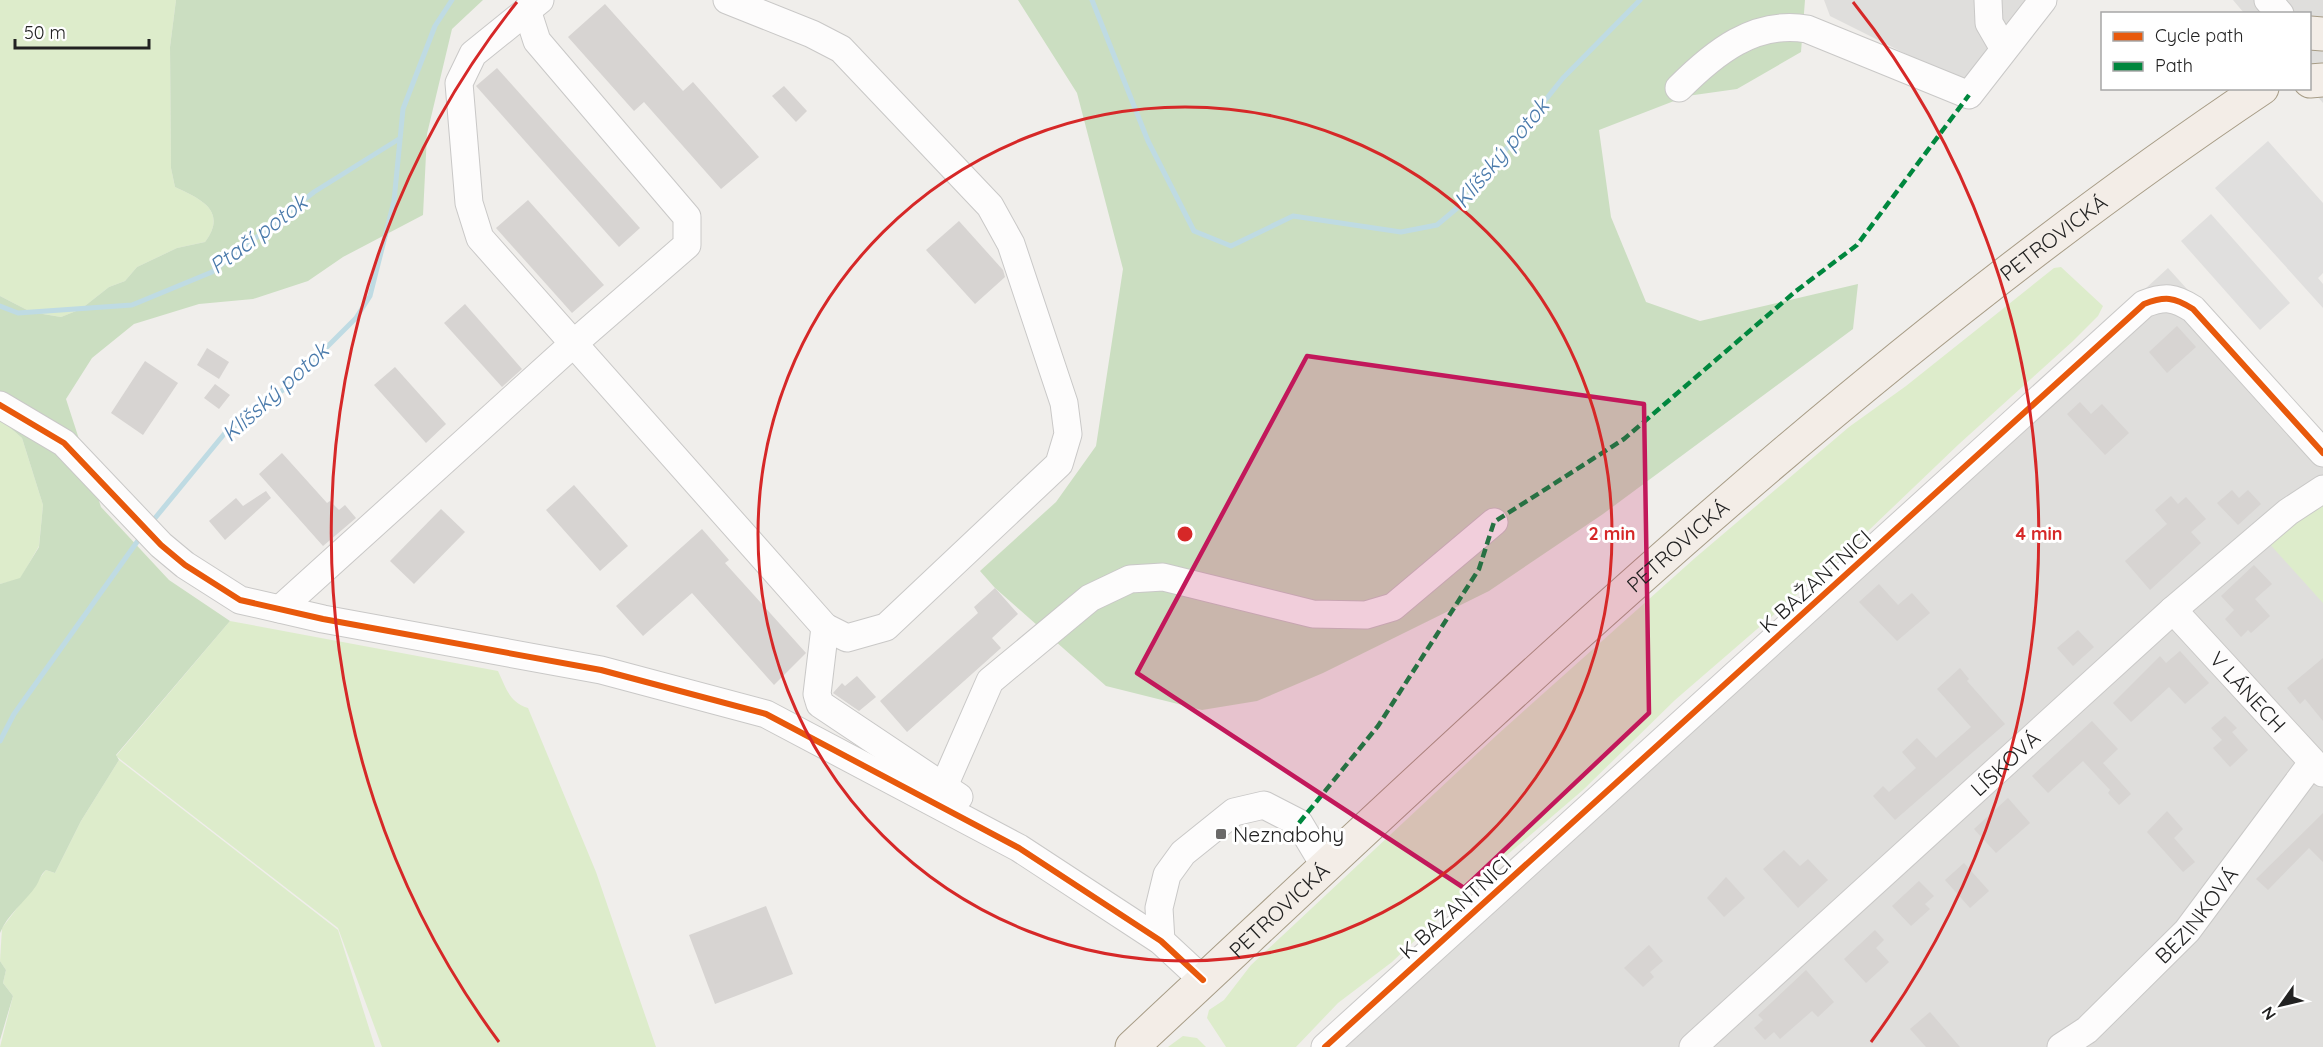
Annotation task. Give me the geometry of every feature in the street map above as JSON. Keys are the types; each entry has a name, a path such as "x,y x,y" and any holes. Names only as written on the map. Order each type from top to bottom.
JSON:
{"main road":[{"name":"PETROVICKÁ","path":"1132,1047 1641,579 1901,354 2122,184 2259,90"}],"street":[{"path":"533,5 472,54 459,82 469,203 480,238 825,627 847,638 886,627 1059,464 1068,434 1064,402 1011,244 990,206 841,49 812,34 727,0"},
{"path":"1988,0 1989,23 2004,50"},
{"path":"1679,88 1722,50 1761,31 1790,26 1807,29 1883,58 1969,95 2043,0"},
{"path":"2268,0 2278,12"},
{"path":"280,609 573,344 687,245 687,218 537,41 533,5"},
{"name":"K BAŽANTNICI","path":"1325,1047 2144,304 2161,297 2176,298 2193,309 2323,453"},
{"path":"0,405 64,443 161,545 185,565 240,600 601,670 766,714 1019,848 1161,941 1203,980"},
{"name":"LÍSKOVÁ","path":"1693,1047 2173,610 2288,512 2323,489"},
{"path":"944,786 990,681 1090,598 1131,579 1163,577 1313,614 1366,615 1393,607 1494,522"},
{"name":"V LÁNECH","path":"2173,610 2317,768"},
{"path":"825,627 817,694 820,704 944,786 977,810 1019,848"},
{"name":"BEZINKOVÁ","path":"2061,1047 2087,1030 2187,931 2317,768"},
{"path":"1161,941 1159,908 1167,875 1183,853 1234,812 1264,805 1299,824 1326,868"}],"highlighted area":[{"path":"1307,356 1644,404 1649,713 1464,888 1137,673"}],"shaded area":[{"path":"1824,0 2055,0 1982,92 1830,16"},
{"path":"2233,0 2323,0 2323,103 2311,89 2311,12 2243,12"},
{"path":"2268,141 2323,203 2323,273 2318,278 2323,284 2323,308 2215,188"},
{"path":"2211,214 2290,303 2260,330 2181,241"},
{"path":"2168,268 2323,439 2323,1047 1314,1047"}],"green space":[{"path":"0,0 176,0 170,47 171,168 175,187 194,196 208,207 214,222 211,231 205,242 177,248 137,267 125,281 109,287 81,309 61,317 31,312 0,296"},
{"path":"176,0 483,0 452,29 427,134 423,215 343,257 308,281 253,299 199,304 134,324 92,358 66,399 101,507 169,580 230,621 116,755 119,760 81,821 55,873 46,870 44,872 36,886 7,920 0,933 0,584 20,578 39,547 43,505 22,438 0,419 0,296 31,312 61,317 81,309 109,287 125,281 137,267 177,248 205,242 214,222 212,214 208,207 194,196 175,187 171,168 170,47"},
{"path":"1018,0 1805,0 1801,52 1737,89 1687,96 1599,130 1611,217 1646,302 1700,321 1858,284 1853,329 1603,514 1489,591 1323,673 1257,701 1202,710 1106,686 995,588 980,571 1056,502 1096,446 1123,269 1077,93"},
{"path":"2061,267 2103,306 2098,316 2073,341 1959,444 1845,553 1675,700 1583,790 1494,866 1392,962 1338,1003 1296,1047 1226,1047 1207,1018 1209,1010 1224,1000 1251,965 1497,735 1695,558 1849,427 1906,386 2054,268"},
{"path":"0,419 22,438 43,505 39,546 20,579 0,584"},
{"path":"2323,503 2323,603 2266,540"},
{"path":"230,621 498,671 512,698 528,708 596,872 656,1047 382,1047 338,928 116,756"},
{"path":"119,760 338,930 375,1047 0,1047 13,996 3,983 6,970 0,961 2,928 46,870 55,873 81,821"},
{"path":"0,961 6,970 3,983 13,996 0,1040"},
{"path":"1183,1036 1197,1038 1206,1047 1168,1047"}],"building":[{"path":"605,4 683,91 693,82 759,157 721,189 644,102 634,111 568,37"},
{"path":"497,68 640,228 619,247 476,86"},
{"path":"784,86 807,111 796,122 772,96"},
{"path":"528,200 604,285 572,313 496,228"},
{"path":"959,221 1003,270 1005,277 975,304 926,250"},
{"path":"465,304 522,369 502,387 444,323"},
{"path":"2177,326 2196,347 2167,373 2149,352"},
{"path":"207,348 229,362 219,379 197,365"},
{"path":"145,361 178,383 143,435 111,413"},
{"path":"395,367 446,424 426,443 374,385"},
{"path":"215,384 230,395 219,409 204,398"},
{"path":"2080,402 2091,414 2102,404 2129,433 2105,455 2067,414"},
{"path":"282,453 327,503 330,501 339,510 345,505 356,518 323,546 259,474"},
{"path":"574,485 628,546 600,571 546,510"},
{"path":"2232,490 2239,498 2248,490 2261,504 2238,525 2217,503"},
{"path":"266,491 271,498 225,540 209,521 236,498 243,506"},
{"path":"2171,496 2178,504 2186,497 2206,519 2191,532 2201,543 2150,590 2125,561 2167,524 2155,510"},
{"path":"441,509 465,532 414,584 390,561"},
{"path":"702,529 729,560 725,563 806,653 774,685 692,593 643,636 616,606"},
{"path":"2254,565 2272,584 2255,599 2270,616 2251,633 2248,630 2241,637 2225,619 2234,610 2221,596"},
{"path":"1879,584 1898,605 1912,593 1930,613 1897,641 1859,602"},
{"path":"995,588 1018,614 992,638 1001,648 907,732 880,701 978,613 974,607"},
{"path":"2078,630 2094,647 2073,666 2057,648"},
{"path":"2180,651 2209,683 2185,704 2169,687 2131,722 2113,703 2160,656 2166,663"},
{"path":"2323,658 2323,721 2305,699 2300,704 2287,688"},
{"path":"1960,668 1969,679 1967,681 2005,724 1895,820 1873,796 1883,786 1889,792 1916,768 1902,752 1917,738 1936,758 1971,727 1937,689"},
{"path":"857,676 876,697 859,711 833,693 842,683 845,686"},
{"path":"2225,716 2237,728 2232,732 2248,750 2230,767 2213,748 2222,740 2211,728"},
{"path":"2092,721 2118,749 2103,763 2131,794 2119,805 2108,793 2110,790 2083,761 2048,793 2032,776"},
{"path":"2008,798 2030,823 1996,853 1974,829"},
{"path":"2167,811 2183,829 2174,838 2195,862 2183,872 2147,832"},
{"path":"2323,813 2323,862 2309,848 2268,890 2256,879"},
{"path":"1784,850 1800,866 1808,859 1828,880 1798,908 1763,869"},
{"path":"1964,863 1989,891 1970,908 1945,880"},
{"path":"1726,877 1745,898 1724,917 1707,898"},
{"path":"1919,881 1934,896 1925,904 1930,909 1911,926 1892,906"},
{"path":"766,906 793,974 715,1004 689,935"},
{"path":"1875,930 1884,940 1876,948 1889,962 1866,983 1844,959"},
{"path":"1649,945 1663,961 1650,972 1654,977 1643,987 1624,968"},
{"path":"1806,970 1834,1002 1818,1017 1812,1011 1780,1039 1774,1032 1765,1040 1754,1028 1763,1020 1758,1015"},
{"path":"1930,1012 1960,1047 1926,1047 1910,1029"}],"waterway":[{"name":"Klíšský potok","path":"151,523 225,433 287,387 356,318 370,296 394,201 403,109 435,26 452,0"},
{"name":"Klíšský potok","path":"1092,0 1148,141 1194,231 1231,246 1293,216 1401,232 1437,225 1462,204 1563,78 1640,0"},
{"name":"Ptačí potok","path":"0,306 18,313 132,305 212,272 314,192 399,139"},
{"name":"Klíšský potok","path":"0,741 14,714 142,535"}],"marked path":[{"path":"1299,823 1378,726 1479,569 1494,522 1624,439 1796,291 1857,245 1969,95"}],"cycle path":[{"path":"1325,1047 2144,304 2169,299 2193,309 2323,453"},
{"path":"0,405 64,443 161,545 185,565 240,600 323,619 601,670 766,714 1019,848 1161,941 1203,980"}],"place":[{"name":"Neznabohy","path":"1221,834"}]}
